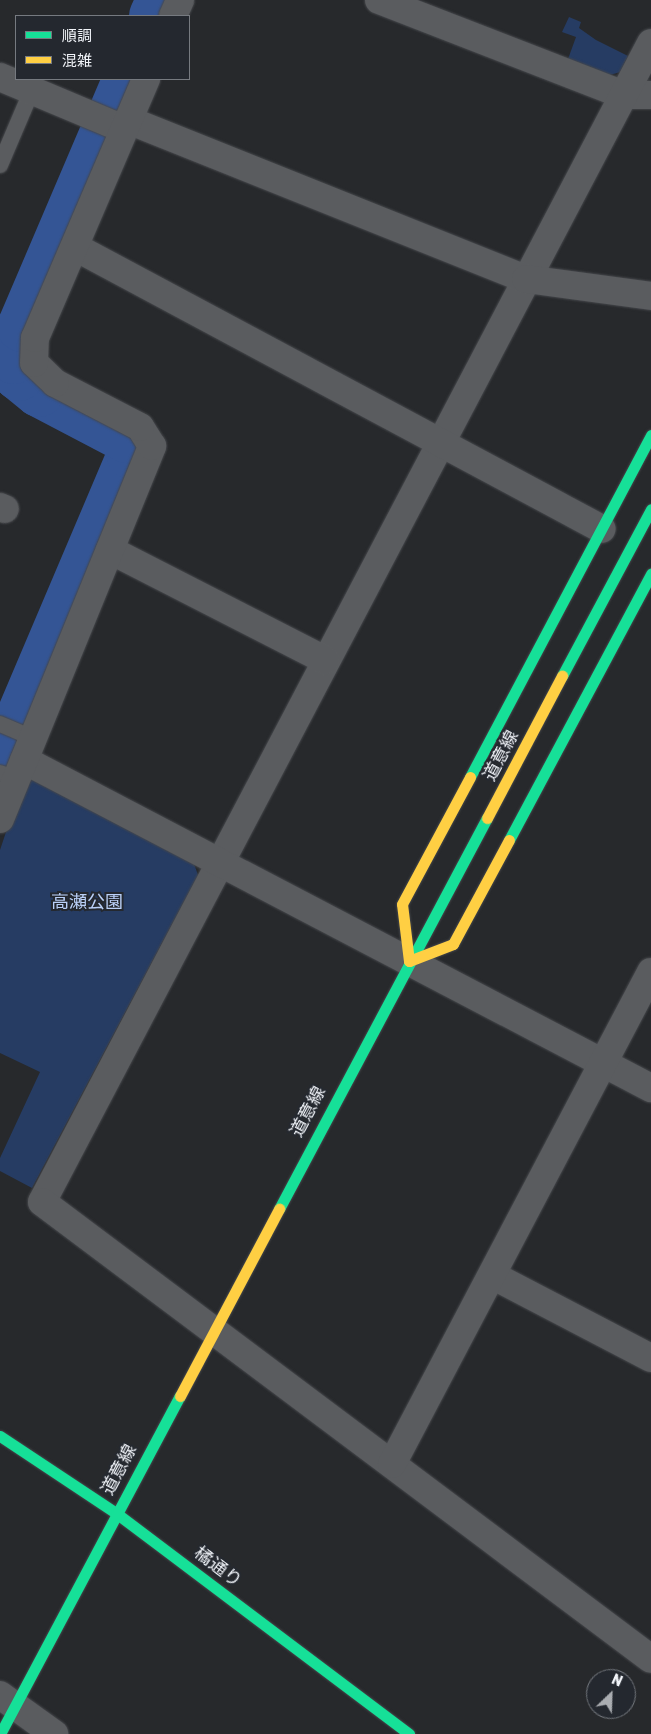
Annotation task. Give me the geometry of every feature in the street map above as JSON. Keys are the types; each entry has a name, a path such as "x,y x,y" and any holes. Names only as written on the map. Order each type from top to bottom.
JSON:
{"street":[{"path":"173,15 180,0"},
{"path":"379,0 624,95 651,95"},
{"path":"651,43 218,861 42,1202 211,1332 392,1464 651,1660"},
{"path":"0,77 526,280 651,296"},
{"path":"0,819 17,760 110,550 152,446 140,427 56,383 34,363 35,338 77,248 117,123 145,80"},
{"path":"77,248 441,440 602,529"},
{"path":"409,961 402,904 651,435"},
{"name":"道意線","path":"0,1734 8,1700 116,1512 409,961 458,875 651,509"},
{"path":"110,550 325,660"},
{"path":"409,961 453,944 651,574"},
{"path":"17,760 218,861 651,1088"},
{"path":"392,1464 651,972"},
{"path":"492,1275 651,1358"},
{"name":"橘通り","path":"0,1436 116,1512 409,1734"},
{"path":"8,1700 54,1734"}],"lane":[{"path":"0,165 32,90"},
{"path":"3,726 17,760"}],"green space":[{"path":"569,17 581,22 579,28 596,40 628,56 620,72 607,76 568,59 576,37 562,32"},
{"name":"高瀬公園","path":"33,775 193,861 198,875 32,1188 0,1171 0,1158 40,1072 0,1053 0,850 24,778"}],"waterway":[{"path":"154,15 161,0"},
{"path":"0,766 132,455 127,438 39,392 19,376 14,359 22,327 128,80"}],"traffic: fast":[{"path":"470,777 651,435"},
{"path":"562,676 651,509"},
{"path":"509,840 651,574"},
{"path":"279,1209 487,818"},
{"path":"0,1734 180,1396"},
{"path":"0,1436 116,1513 409,1734"}],"traffic: slow":[{"path":"487,818 562,676"},
{"path":"409,961 402,904 470,777"},
{"path":"409,961 453,944 509,840"},
{"path":"180,1396 279,1209"}]}
